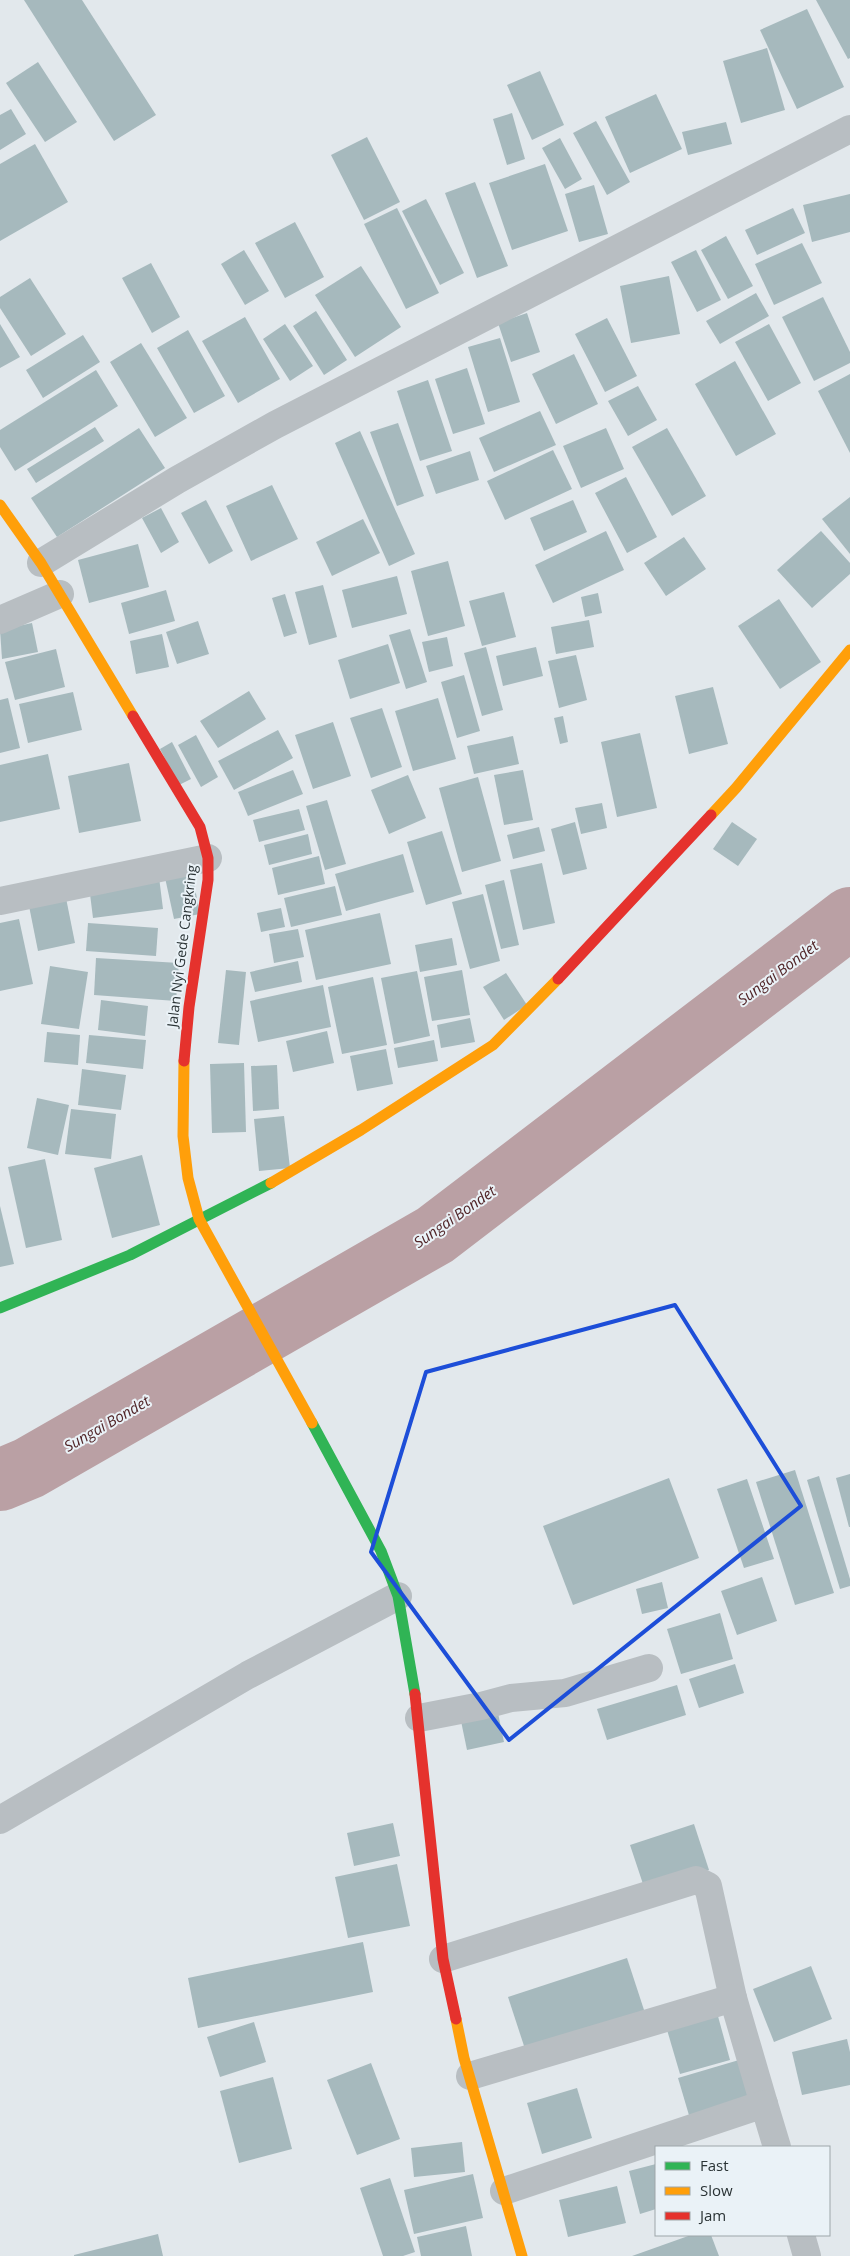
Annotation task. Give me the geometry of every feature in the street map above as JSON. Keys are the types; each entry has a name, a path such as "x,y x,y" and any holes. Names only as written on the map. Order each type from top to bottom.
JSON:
{"street":[{"path":"41,563 178,480 275,425 850,129"},
{"name":"Jalan Nyi Gede Cangkring","path":"0,505 41,563 200,827 208,858 208,880 186,1036 183,1105 184,1150 199,1221 224,1261 381,1551 398,1596 419,1718 443,1959 470,2076 522,2256"},
{"path":"0,620 60,594"},
{"path":"0,1308 128,1256 199,1221 322,1152 476,1057 507,1032 736,788 850,650"},
{"path":"0,901 208,858"},
{"path":"0,1820 248,1675 398,1596"},
{"path":"419,1718 511,1698 565,1693 649,1668"},
{"path":"443,1959 696,1880 708,1886 733,1998 777,2146"},
{"path":"470,2076 733,1998"},
{"path":"504,2191 764,2104"},
{"path":"802,2236 808,2256"}],"highlighted area":[{"path":"675,1305 801,1506 509,1740 371,1552 426,1372"}],"building":[{"path":"24,0 82,0 156,115 114,141"},
{"path":"816,0 850,0 850,58 848,59"},
{"path":"807,9 844,87 797,109 760,30"},
{"path":"767,48 785,110 741,123 723,61"},
{"path":"38,62 77,122 45,142 6,83"},
{"path":"540,71 564,125 532,140 507,85"},
{"path":"656,94 682,149 630,173 605,117"},
{"path":"11,109 26,134 0,150 0,115"},
{"path":"512,113 525,159 507,165 493,119"},
{"path":"596,121 630,182 607,195 573,133"},
{"path":"726,122 732,144 688,155 682,132"},
{"path":"367,137 400,202 364,220 331,155"},
{"path":"560,138 582,179 565,189 542,148"},
{"path":"35,144 68,202 0,241 0,164"},
{"path":"545,164 568,231 512,250 489,183"},
{"path":"475,182 508,266 477,278 445,193"},
{"path":"594,185 608,234 579,242 565,194"},
{"path":"850,194 850,232 812,242 803,205"},
{"path":"426,199 464,273 440,285 402,211"},
{"path":"397,208 439,293 406,309 364,224"},
{"path":"793,208 805,233 757,255 745,230"},
{"path":"295,222 324,277 285,298 255,243"},
{"path":"726,236 753,286 728,299 701,250"},
{"path":"802,243 822,283 774,305 755,264"},
{"path":"244,250 269,291 245,305 221,264"},
{"path":"696,250 721,300 697,312 671,262"},
{"path":"151,263 180,317 152,333 122,278"},
{"path":"361,266 401,327 355,357 315,295"},
{"path":"669,276 680,334 631,343 620,286"},
{"path":"30,278 66,334 31,356 0,308 0,297"},
{"path":"756,293 769,316 720,344 706,321"},
{"path":"823,297 850,352 850,363 814,381 782,317"},
{"path":"316,311 347,360 324,375 293,326"},
{"path":"527,313 540,352 511,362 498,323"},
{"path":"245,317 280,379 238,403 202,341"},
{"path":"607,318 637,376 605,392 575,334"},
{"path":"0,324 20,357 0,368"},
{"path":"285,324 313,366 290,381 263,339"},
{"path":"769,324 801,383 768,401 735,342"},
{"path":"188,330 225,396 194,413 157,348"},
{"path":"83,335 100,362 43,398 26,370"},
{"path":"500,338 520,402 488,412 468,347"},
{"path":"141,343 187,418 155,437 110,362"},
{"path":"574,354 598,404 556,424 532,374"},
{"path":"735,361 776,434 736,456 695,384"},
{"path":"467,368 485,424 453,434 435,379"},
{"path":"96,370 118,406 15,471 0,447 0,430"},
{"path":"850,374 850,453 818,391"},
{"path":"428,380 452,451 420,461 397,391"},
{"path":"638,386 657,420 628,436 608,401"},
{"path":"540,411 556,445 494,472 479,438"},
{"path":"398,423 424,496 397,506 370,432"},
{"path":"95,427 104,441 36,483 27,469"},
{"path":"139,428 165,468 57,537 31,498"},
{"path":"606,428 624,469 581,488 563,446"},
{"path":"667,428 706,496 672,516 632,447"},
{"path":"360,431 415,554 389,566 335,443"},
{"path":"553,450 572,489 505,520 487,481"},
{"path":"470,451 479,480 436,494 426,466"},
{"path":"626,477 657,537 627,553 595,493"},
{"path":"272,485 298,539 251,561 226,506"},
{"path":"850,497 850,554 822,519"},
{"path":"206,500 233,551 209,564 181,513"},
{"path":"573,500 587,532 544,551 530,518"},
{"path":"161,508 179,542 161,553 142,518"},
{"path":"363,519 380,553 332,576 316,542"},
{"path":"606,531 624,570 553,603 535,565"},
{"path":"821,531 850,563 850,574 812,608 777,570"},
{"path":"684,537 706,569 666,596 644,563"},
{"path":"138,544 149,587 89,603 78,560"},
{"path":"448,561 465,626 428,636 411,571"},
{"path":"397,576 407,614 352,628 342,590"},
{"path":"323,585 337,637 309,645 295,592"},
{"path":"166,590 175,621 129,634 121,603"},
{"path":"504,592 516,637 482,646 469,601"},
{"path":"598,593 602,613 585,617 581,597"},
{"path":"285,594 297,633 284,637 272,598"},
{"path":"779,599 821,662 780,689 738,626"},
{"path":"589,620 594,647 556,654 551,627"},
{"path":"198,621 209,654 177,664 166,632"},
{"path":"32,623 38,652 2,659 0,630"},
{"path":"410,629 427,682 406,689 389,635"},
{"path":"162,634 169,667 136,674 130,641"},
{"path":"447,637 453,666 429,672 422,642"},
{"path":"388,644 400,683 350,699 338,660"},
{"path":"486,647 503,710 482,716 464,653"},
{"path":"536,647 543,676 503,686 496,656"},
{"path":"56,649 65,687 15,700 5,662"},
{"path":"576,655 587,700 559,708 548,661"},
{"path":"464,675 480,731 457,738 441,682"},
{"path":"713,687 728,744 689,754 675,696"},
{"path":"249,691 266,719 218,748 200,721"},
{"path":"73,692 82,730 28,743 19,704"},
{"path":"8,698 20,748 0,753 0,700"},
{"path":"438,698 456,759 413,771 395,711"},
{"path":"382,708 402,767 371,778 350,718"},
{"path":"563,716 568,742 560,744 554,718"},
{"path":"333,722 351,776 313,789 295,735"},
{"path":"278,730 293,758 234,790 218,761"},
{"path":"640,733 657,808 617,817 601,742"},
{"path":"196,735 218,777 201,787 178,745"},
{"path":"513,736 519,764 474,774 467,746"},
{"path":"172,742 191,779 179,785 160,749"},
{"path":"48,754 60,809 0,822 0,765"},
{"path":"129,763 141,821 79,833 68,776"},
{"path":"293,770 303,794 248,816 238,792"},
{"path":"523,770 533,820 504,825 494,775"},
{"path":"408,775 426,818 389,834 371,790"},
{"path":"478,777 501,861 462,872 439,788"},
{"path":"327,800 346,864 325,870 306,806"},
{"path":"602,803 607,828 581,834 575,808"},
{"path":"299,809 305,830 259,842 253,820"},
{"path":"575,822 587,869 563,875 551,829"},
{"path":"732,822 757,839 738,866 713,849"},
{"path":"539,827 545,851 513,859 507,835"},
{"path":"442,831 462,894 426,905 407,842"},
{"path":"308,834 312,854 269,865 264,845"},
{"path":"403,854 414,892 346,911 335,874"},
{"path":"319,856 325,884 278,895 272,868"},
{"path":"542,863 555,923 523,930 510,870"},
{"path":"191,868 200,914 174,919 164,873"},
{"path":"159,877 163,909 93,918 89,886"},
{"path":"504,880 519,945 501,949 485,885"},
{"path":"335,886 342,915 291,927 284,898"},
{"path":"65,893 75,943 38,951 28,901"},
{"path":"483,894 500,961 470,969 452,902"},
{"path":"281,908 285,927 261,932 257,913"},
{"path":"380,913 391,964 316,980 305,930"},
{"path":"19,919 33,984 0,991 0,923"},
{"path":"88,923 158,928 156,956 86,951"},
{"path":"298,929 304,957 274,963 269,934"},
{"path":"452,938 457,965 420,972 415,945"},
{"path":"96,958 179,963 176,1001 94,995"},
{"path":"298,961 302,982 255,992 250,972"},
{"path":"50,966 88,972 79,1029 41,1024"},
{"path":"226,970 246,972 239,1045 218,1043"},
{"path":"462,970 470,1015 432,1021 424,977"},
{"path":"417,971 430,1036 394,1044 381,978"},
{"path":"506,973 527,1005 504,1020 483,987"},
{"path":"373,977 387,1045 342,1054 328,987"},
{"path":"323,985 331,1027 258,1042 250,1001"},
{"path":"101,1000 148,1006 145,1036 98,1030"},
{"path":"470,1018 475,1042 441,1048 437,1025"},
{"path":"327,1031 334,1063 293,1072 286,1041"},
{"path":"47,1032 80,1035 78,1065 44,1062"},
{"path":"89,1035 146,1040 143,1069 86,1063"},
{"path":"434,1040 438,1061 398,1068 394,1048"},
{"path":"386,1049 393,1084 357,1091 350,1056"},
{"path":"244,1063 246,1132 212,1133 210,1064"},
{"path":"277,1065 279,1109 253,1111 251,1066"},
{"path":"82,1069 126,1075 121,1110 78,1105"},
{"path":"37,1098 69,1105 58,1155 27,1148"},
{"path":"71,1109 116,1114 111,1159 65,1154"},
{"path":"284,1116 290,1168 259,1171 254,1119"},
{"path":"142,1155 160,1225 112,1238 94,1168"},
{"path":"45,1159 62,1240 26,1248 8,1167"},
{"path":"0,1206 14,1264 0,1267"},
{"path":"795,1470 834,1593 795,1605 756,1482"},
{"path":"850,1474 850,1527 849,1527 836,1478"},
{"path":"819,1476 850,1579 850,1586 840,1589 807,1480"},
{"path":"669,1478 699,1558 573,1605 543,1526"},
{"path":"747,1479 774,1559 744,1568 717,1489"},
{"path":"762,1577 777,1621 737,1635 721,1591"},
{"path":"662,1582 668,1608 642,1614 636,1589"},
{"path":"720,1613 733,1659 681,1674 667,1629"},
{"path":"735,1664 744,1693 699,1708 689,1679"},
{"path":"677,1685 686,1715 607,1740 597,1709"},
{"path":"498,1713 504,1742 467,1750 461,1721"},
{"path":"393,1823 400,1856 354,1866 347,1833"},
{"path":"694,1824 709,1870 645,1890 630,1845"},
{"path":"397,1864 410,1926 348,1938 335,1877"},
{"path":"363,1942 373,1992 198,2028 188,1978"},
{"path":"627,1958 645,2013 526,2052 508,1997"},
{"path":"811,1966 832,2019 774,2042 753,1989"},
{"path":"716,2009 730,2060 680,2074 665,2023"},
{"path":"254,2022 266,2062 220,2077 207,2037"},
{"path":"847,2039 850,2052 850,2085 802,2095 792,2052"},
{"path":"739,2060 752,2105 691,2122 678,2078"},
{"path":"371,2063 400,2139 357,2155 327,2080"},
{"path":"273,2077 292,2149 239,2163 220,2091"},
{"path":"577,2088 592,2138 542,2154 527,2103"},
{"path":"462,2142 465,2172 414,2177 411,2148"},
{"path":"655,2164 655,2209 640,2214 629,2171"},
{"path":"473,2174 483,2218 414,2234 404,2190"},
{"path":"390,2178 415,2252 403,2256 383,2256 360,2188"},
{"path":"617,2186 626,2223 568,2237 559,2200"},
{"path":"466,2226 472,2256 421,2256 417,2237"},
{"path":"158,2234 163,2256 74,2256 74,2255"},
{"path":"688,2236 711,2236 719,2256 632,2256"}],"waterway":[{"name":"Sungai Bondet","path":"0,1480 29,1468 435,1235 850,918"}],"traffic: fast":[{"path":"0,1308 130,1255 271,1183"},
{"path":"312,1423 381,1551 398,1596 415,1694"}],"traffic: slow":[{"path":"0,505 41,563 133,716"},
{"path":"711,815 736,788 850,650"},
{"path":"271,1183 361,1130 493,1045 558,979"},
{"path":"184,1061 183,1136 188,1178 199,1219 312,1423"},
{"path":"456,2019 464,2058 522,2256"}],"traffic: jam":[{"path":"133,716 200,827 208,858 208,880 189,1007 184,1061"},
{"path":"558,979 711,815"},
{"path":"415,1694 443,1959 456,2019"}]}
